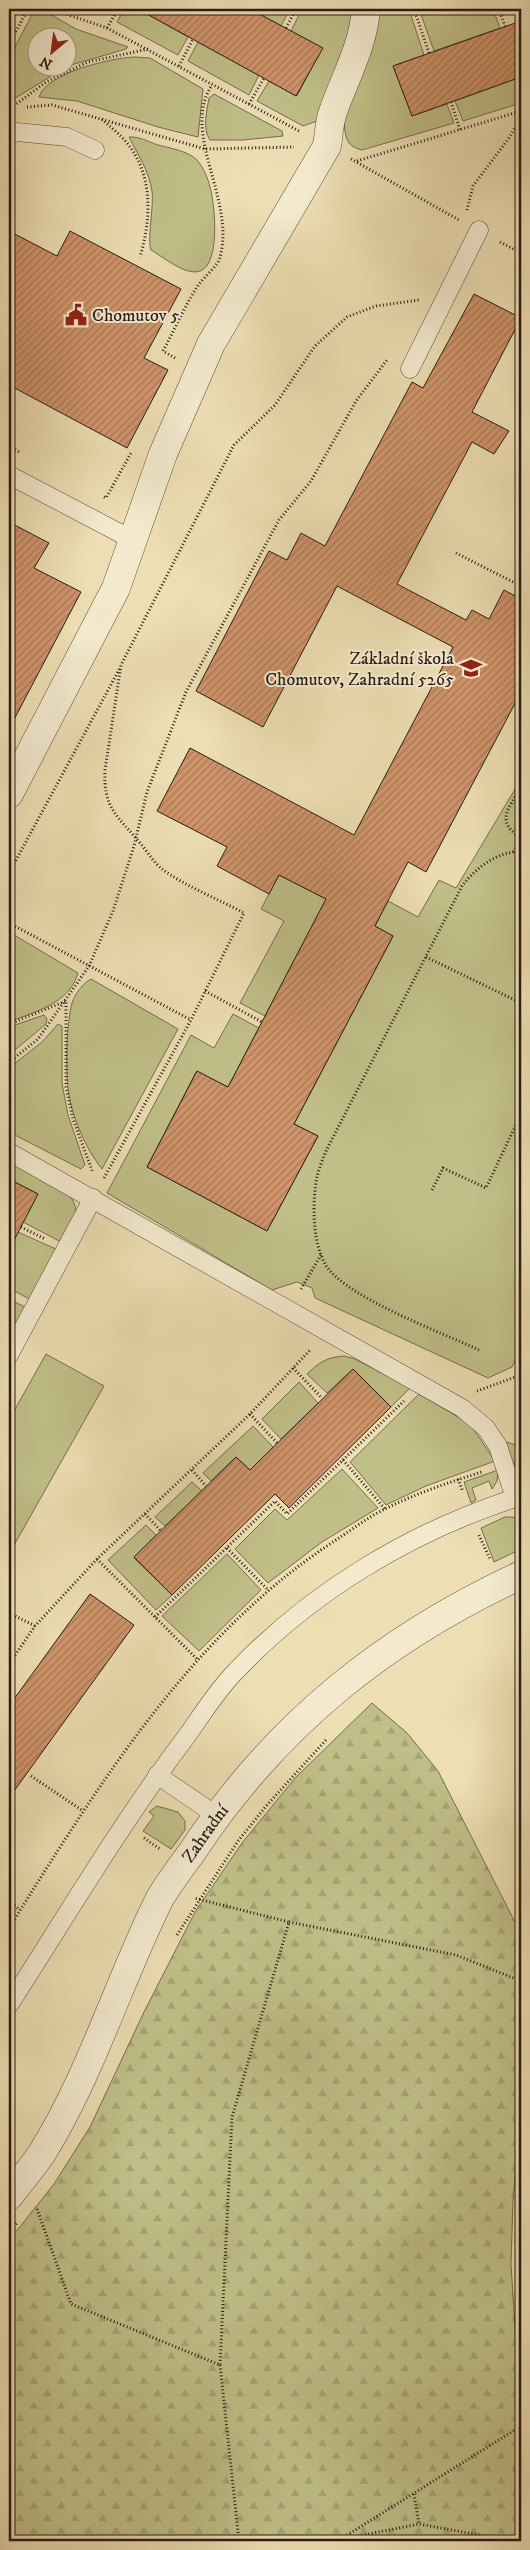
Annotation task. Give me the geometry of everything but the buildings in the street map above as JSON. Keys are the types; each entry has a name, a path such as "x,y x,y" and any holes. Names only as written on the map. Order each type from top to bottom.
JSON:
{"street":[{"path":"9,794 116,588 163,454 211,344 327,146 332,113 349,75 364,31 366,9"},
{"name":"Zahradní","path":"19,2203 42,2154 74,2094 166,1890 216,1815 290,1730 339,1686 413,1632 511,1580"}],"lane":[{"path":"9,135 17,132 67,137 95,150"},
{"path":"410,369 448,294 472,227"},
{"path":"9,475 133,540"},
{"path":"9,1152 449,1401 486,1428 498,1446 518,1499 471,1512 429,1532 349,1577 287,1622 235,1672 157,1776 9,2005"},
{"path":"9,1355 93,1198"},
{"path":"157,1776 216,1815"}],"path":[{"path":"9,44 28,9"},
{"path":"58,9 107,28 148,49 521,253"},
{"path":"107,28 118,9"},
{"path":"286,28 296,9"},
{"path":"414,9 430,53"},
{"path":"499,9 505,26"},
{"path":"179,66 193,39"},
{"path":"148,49 88,62 65,72 9,109 52,105 205,149 327,146"},
{"path":"249,104 264,78"},
{"path":"176,360 163,352 199,285 220,258 222,227 220,198 205,149 202,124 204,105 212,85"},
{"path":"451,102 460,130"},
{"path":"356,162 521,111"},
{"path":"472,227 473,186 509,138 521,118"},
{"path":"102,119 128,144 141,168 147,189 149,220 140,257"},
{"path":"9,873 121,666 234,445 275,405 315,346 347,317 376,306 448,294"},
{"path":"9,1062 38,1040 89,966 113,911 136,838 147,792 186,692 279,520 311,481 356,401 389,357"},
{"path":"9,446 25,455"},
{"path":"98,494 106,498 132,451"},
{"path":"456,553 521,586"},
{"path":"93,1198 191,1020 244,912 161,869 136,838 120,823 108,802 104,785 121,666"},
{"path":"513,852 521,840 511,831 505,820 505,814 521,788"},
{"path":"479,1350 354,1291 336,1277 321,1255 314,1207 317,1178 327,1148 462,886 474,870 489,861 513,852 521,852"},
{"path":"9,923 191,1020"},
{"path":"426,956 521,1003"},
{"path":"205,991 262,1022"},
{"path":"9,1024 66,1001"},
{"path":"66,1001 66,1087 73,1119 93,1169 93,1198"},
{"path":"432,1190 443,1168 486,1188 521,1114"},
{"path":"287,1311 321,1255"},
{"path":"9,1664 35,1626 97,1559 250,1414 326,1333"},
{"path":"292,1368 322,1398"},
{"path":"449,1401 521,1375"},
{"path":"155,1617 275,1501 287,1514 420,1385"},
{"path":"250,1414 277,1443"},
{"path":"343,1460 385,1508"},
{"path":"192,1470 206,1486"},
{"path":"458,1479 471,1512 511,1580"},
{"path":"145,1514 160,1531"},
{"path":"227,1548 267,1589"},
{"path":"97,1559 197,1659"},
{"path":"9,1613 35,1626"},
{"path":"172,1942 238,1841 261,1812 332,1735"},
{"path":"31,1776 83,1811"},
{"path":"125,1825 183,1865"},
{"path":"166,1890 288,1922 456,1955 521,1981"},
{"path":"9,1901 20,1910"},
{"path":"239,2541 220,2365 232,2117 288,1922"},
{"path":"19,2203 35,2205 71,2304 220,2365"},
{"path":"9,2232 19,2222"},
{"path":"340,2539 521,2426"},
{"path":"414,2494 419,2524"},
{"path":"334,2541 419,2524 512,2541"}],"green space":[{"path":"35,9 41,9 74,28 28,28 28,78 48,78 9,102 9,58"},
{"path":"124,9 138,9 188,37 178,55 117,22"},
{"path":"250,9 290,9 281,26"},
{"path":"302,9 353,9 356,25 317,121 303,126 257,101 269,81 297,96 322,48 291,31"},
{"path":"377,9 409,9 424,55 393,66 412,116 447,104 454,123 362,150 348,142 344,124 349,91"},
{"path":"419,9 493,9 500,28 434,51"},
{"path":"78,30 128,47 78,63"},
{"path":"198,42 259,75 249,95 188,61"},
{"path":"124,58 150,58 203,89 198,137 158,127 77,101 39,97 44,88 59,78 78,78 78,69"},
{"path":"521,77 521,103 463,121 455,101"},
{"path":"214,94 282,131 283,136 243,140 210,140 206,130 206,119 209,98"},
{"path":"129,137 140,138 184,152 197,160 207,176 215,222 213,250 204,269 195,272 184,270 151,250 151,184"},
{"path":"521,779 521,1346 512,1367 488,1378 315,1298 312,1288 297,1282 272,1290 107,1193 191,1035 214,1048 233,1014 259,1028 228,1087 196,1072 147,1167 267,1231 318,1136 294,1124 393,936 375,926 388,901 418,917 439,880 456,888"},
{"path":"279,875 326,899 265,1016 240,1003 284,921 261,909"},
{"path":"9,932 78,973 74,984 59,999 40,1010 9,1022"},
{"path":"91,979 178,1029 102,1169 90,1151 76,1120 72,1109 67,1079 68,1033 72,1003 80,989"},
{"path":"44,1015 47,1019 46,1024 9,1055 9,1027"},
{"path":"58,1024 62,1026 62,1083 68,1115 85,1165 81,1169 9,1132 9,1068 42,1042"},
{"path":"9,1160 70,1196 74,1202 74,1219 61,1242 23,1222 38,1194 9,1179"},
{"path":"18,1232 58,1250 31,1300 9,1288 9,1250"},
{"path":"9,1299 27,1308 9,1342"},
{"path":"46,1354 104,1386 9,1554 9,1420"},
{"path":"344,1356 355,1359 410,1388 391,1407 353,1369 327,1393 307,1374 324,1361"},
{"path":"299,1382 318,1403 281,1439 262,1419"},
{"path":"419,1394 470,1424 495,1461 426,1486 386,1505 350,1462"},
{"path":"253,1426 273,1447 250,1470 236,1457 211,1481 203,1473"},
{"path":"507,1442 521,1447 521,1480 505,1444"},
{"path":"342,1469 378,1508 322,1542 268,1583 235,1549 275,1509 287,1520"},
{"path":"498,1470 497,1481 492,1489 489,1481 472,1488 476,1500 471,1503 464,1482"},
{"path":"192,1482 202,1491 165,1526 155,1517"},
{"path":"505,1517 521,1520 521,1549 494,1562 481,1528"},
{"path":"146,1525 156,1535 134,1558 172,1595 156,1610 108,1560"},
{"path":"227,1554 261,1590 199,1651 162,1616"},
{"path":"372,1703 407,1733 438,1771 521,1934 521,2110 513,2201 511,2264 517,2358 521,2374 521,2541 9,2541 9,2237 19,2228 54,2184 90,2127 144,2012 195,1912 242,1843 296,1777"},
{"path":"157,1806 178,1812 185,1821 185,1830 171,1849 143,1831 154,1816 149,1812"}],"place":[{"name":"Chomutov 5","path":"76,315"},
{"name":"Základní škola Chomutov, Zahradní 5265","path":"471,668"}]}
